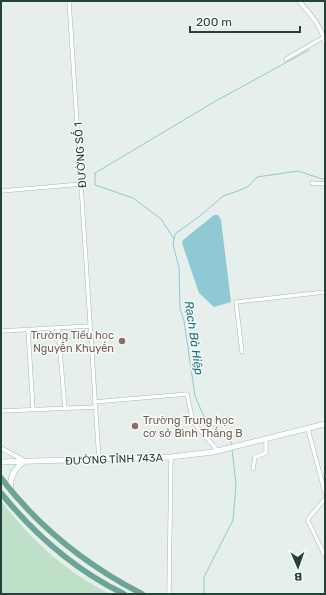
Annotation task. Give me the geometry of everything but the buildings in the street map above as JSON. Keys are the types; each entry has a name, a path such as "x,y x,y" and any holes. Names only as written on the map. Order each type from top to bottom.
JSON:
{"main road":[{"path":"266,440 325,424"},
{"name":"ĐƯỜNG TỈNH 743A","path":"1,462 171,457 218,451 266,440"},
{"path":"11,492 11,476 17,467 25,461"},
{"path":"1,478 11,492 45,529 80,557 116,580 142,594"},
{"path":"2,494 34,530 75,565 124,594"},
{"path":"75,565 80,557"}],"street":[{"name":"ĐƯỜNG SỐ 1","path":"69,1 82,184 94,402 100,460"},
{"path":"299,1 318,23 325,43"},
{"path":"286,59 324,37"},
{"path":"312,183 325,184"},
{"path":"1,191 82,184"},
{"path":"242,352 236,302 325,292"},
{"path":"1,331 90,326"},
{"path":"58,328 65,409"},
{"path":"28,330 33,410"},
{"path":"94,402 187,394 192,422 218,451"},
{"path":"1,411 95,407"},
{"path":"308,429 325,493"},
{"path":"266,440 266,453"},
{"path":"1,448 15,458 25,461"},
{"path":"253,469 255,457 272,451"},
{"path":"169,594 171,457"},
{"path":"325,499 308,519 308,521 325,556"}],"green space":[{"path":"2,502 37,542 50,554 79,576 110,594 1,594"}],"water":[{"path":"214,215 218,215 221,220 231,302 214,307 199,293 182,243 183,240"}],"waterway":[{"path":"174,239 161,219 133,198 95,185 95,173 214,102 309,50"},
{"name":"Rạch Bà Hiệp","path":"232,445 230,440 205,419 195,396 184,321 180,308 179,267 173,245 175,234 201,215 223,196 249,186 257,177 298,171 325,180"},
{"name":"Rạch Bà Hiệp","path":"204,594 204,577 233,520 236,485 232,449"}],"place":[{"name":"Trường Tiểu học Nguyễn Khuyến","path":"122,341"},
{"name":"Trường Trung học cơ sở Bình Thắng B","path":"135,426"}]}
